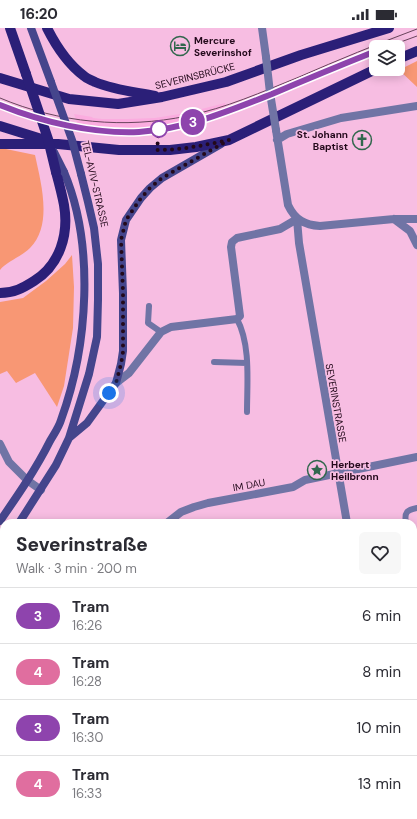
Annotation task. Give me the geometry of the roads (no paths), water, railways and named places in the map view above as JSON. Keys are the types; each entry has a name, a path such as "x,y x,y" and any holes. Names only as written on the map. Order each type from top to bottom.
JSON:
{"main road":[{"path":"0,293 20,290 41,277 52,265 61,248 65,222 60,172 10,28"},
{"name":"TEL-AVIV-STRASSE","path":"22,519 56,465 69,438 90,374 97,336 98,300 98,264 94,228 82,174 72,140 31,28"},
{"path":"47,28 55,43 70,64 85,77 101,84 122,90 162,97"},
{"name":"SEVERINSBRÜCKE","path":"1,79 69,99 118,104 162,97 226,82 302,55 388,28"},
{"path":"405,56 417,51"},
{"path":"69,438 87,423 116,383 123,352 121,240 126,220 141,198 162,178 229,140 369,72"},
{"path":"0,126 58,144"},
{"path":"0,144 58,144 119,150 170,150 196,147 229,140"},
{"path":"1,519 45,452 61,421 75,374 84,313 84,281 80,231 75,207 68,183 60,172"}],"street":[{"name":"SEVERINSTRASSE","path":"262,28 270,93 288,205 297,219 299,243 346,519"},
{"path":"277,140 287,134 341,118 417,106"},
{"path":"116,383 129,373 161,332 171,327 237,319 240,316 231,247 232,242 237,238 280,229 297,219 309,225 320,226 394,219 417,219"},
{"path":"394,219 410,231 417,245"},
{"path":"0,444 2,454 27,480 41,490"},
{"name":"IM DAU","path":"172,519 181,512 208,503 293,487 305,480 417,457"}],"lane":[{"path":"149,306 148,323 161,332"},
{"path":"237,319 242,328 247,363 246,412"},
{"path":"214,362 247,363"},
{"path":"405,519 406,513 409,510 417,508"}],"tram line":[{"path":"0,98 45,113 69,118 116,123 164,120 201,113 244,99 417,29"},
{"path":"405,40 417,36"},
{"path":"339,66 369,54"},
{"name":"3","path":"0,105 43,119 82,128 122,132 158,130 190,123 227,112 369,54"},
{"path":"0,105 34,117 69,126 123,132 153,130 179,126 241,106"}],"place":[{"name":"Mercure Severinshof","path":"180,46"},
{"name":"St. Johann Baptist","path":"362,140"},
{"name":"Herbert Heilbronn","path":"317,470"}]}
